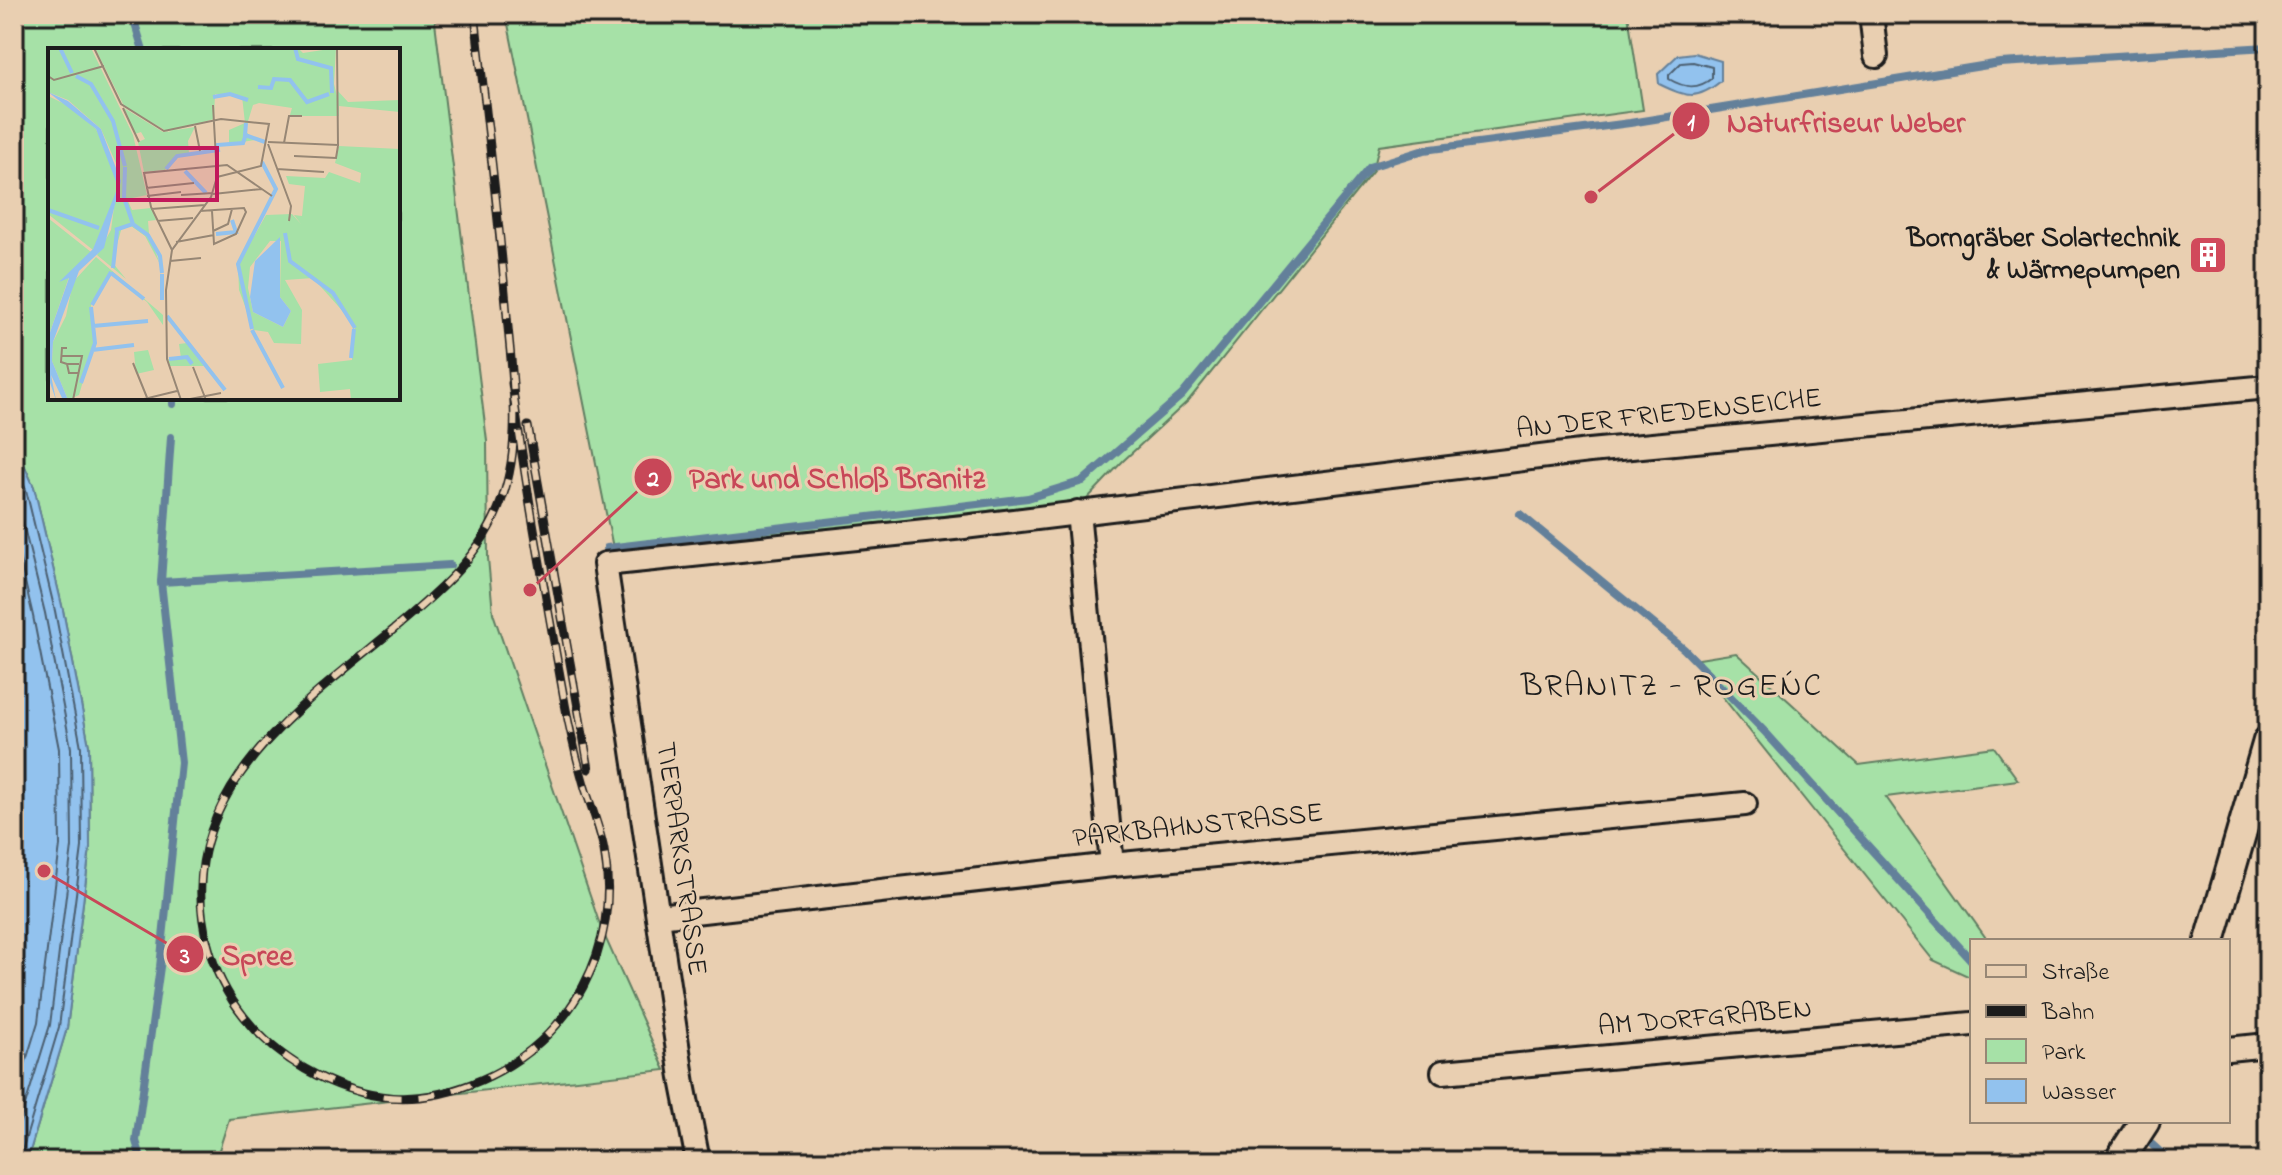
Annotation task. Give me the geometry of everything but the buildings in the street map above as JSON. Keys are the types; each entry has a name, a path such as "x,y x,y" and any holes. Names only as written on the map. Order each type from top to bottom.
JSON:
{"street":[{"path":"1871,14 1876,56"},
{"name":"AN DER FRIEDENSEICHE","path":"605,564 964,527 1589,451 2268,387"},
{"path":"1078,512 1112,865"},
{"name":"TIERPARKSTRASSE","path":"605,564 683,1084 698,1161"},
{"path":"2211,939 2268,741"},
{"name":"PARKBAHNSTRASSE","path":"658,916 1112,865 1745,804"},
{"name":"AM DORFGRABEN","path":"1443,1072 1970,1024"},
{"path":"2230,1049 2268,1045"},
{"path":"2119,1161 2144,1123"}],"green space":[{"path":"14,14 434,14 487,441 488,558 493,613 601,928 665,1070 229,1119 219,1150 223,1161 27,1161 67,1028 90,848 89,746 63,610 34,487 14,442"},
{"path":"506,14 1628,14 1643,110 1379,146 1373,171 1189,400 1086,500 614,553"},
{"path":"1736,653 1859,765 1994,747 2018,780 1886,797 1987,939 1970,939 1970,977 1933,960 1693,660"}],"water":[{"path":"1694,53 1721,61 1721,81 1705,92 1691,95 1659,84 1658,74 1678,55"},
{"path":"14,442 34,487 63,610 89,746 90,848 67,1028 27,1161 14,1161"}],"waterway":[{"path":"132,14 142,48"},
{"path":"607,548 1028,498 1083,481 1182,395 1370,167 1424,150 1630,123 2000,63 2268,47"},
{"path":"142,1161 136,1141 160,967 181,763 161,582 171,437"},
{"path":"1520,514 1684,649 1766,733 1970,959"},
{"path":"161,582 450,565"},
{"path":"2128,1123 2170,1161"}],"railway":[{"path":"475,14 513,385 514,408 514,431 512,454 502,499 483,538 457,572 410,616 317,693 249,763 223,802 207,845 201,893 208,945 214,964 244,1017 272,1046 305,1069 349,1089 371,1095 414,1097 436,1094 481,1080 513,1063 541,1041 564,1016 583,987 597,955 605,921 608,886 604,850 567,714 530,504 518,423 512,383"},
{"path":"528,426 589,769"}],"place":[{"name":"Naturfriseur Weber","path":"1591,197"},
{"name":"Borngräber Solartechnik & Wärmepumpen","path":"2208,255"},
{"name":"Park und Schloß Branitz","path":"530,590"},
{"name":"Spree","path":"44,871"}],"district":[{"name":"BRANITZ - ROGEŃC","path":"1672,687"}]}
